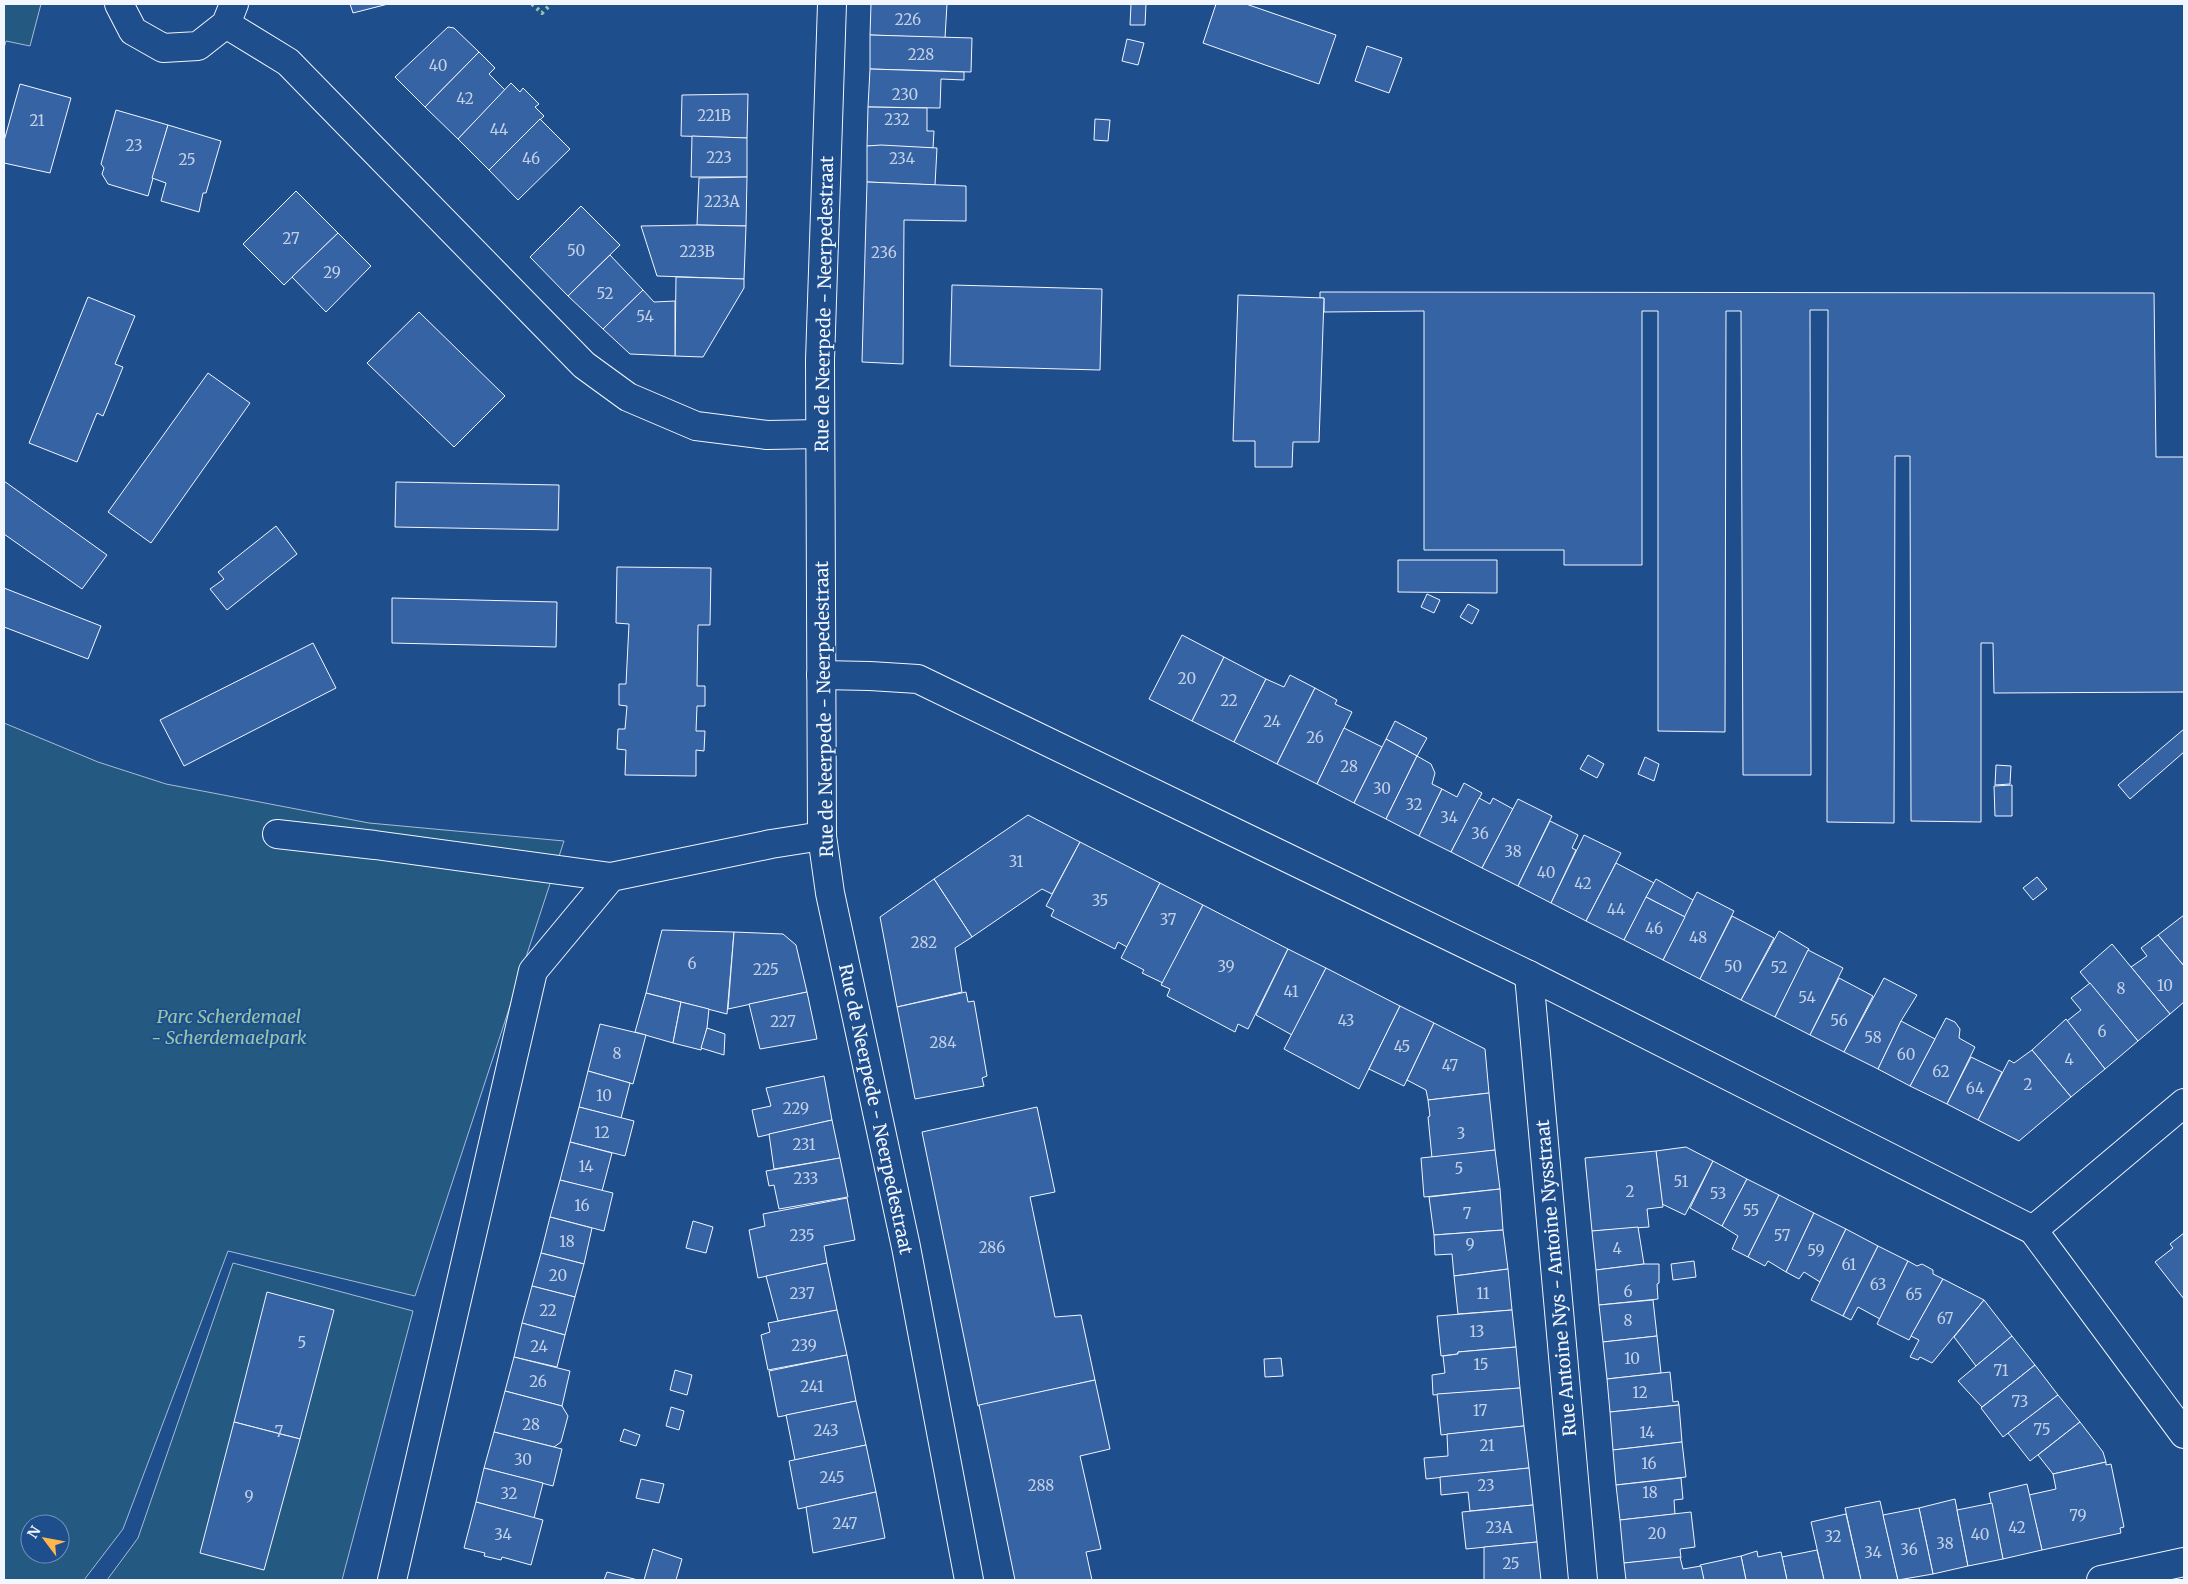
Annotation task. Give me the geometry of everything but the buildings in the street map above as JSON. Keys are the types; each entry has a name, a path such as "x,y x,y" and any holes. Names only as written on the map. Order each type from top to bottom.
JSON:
{"street":[{"path":"119,4 133,30 163,48 198,46 230,14 288,62 584,365 628,397 696,426 767,435 820,434"},
{"name":"Rue de Neerpede - Neerpedestraat","path":"832,4 820,360 822,836 830,892 906,1247 969,1580"},
{"path":"821,675 918,679 1529,975 2033,1230 2184,1434"},
{"path":"277,834 375,845 611,877 771,844 822,836"},
{"path":"392,1580 533,971 611,877"},
{"name":"Rue Antoine Nys - Antoine Nysstraat","path":"1529,975 1583,1580"},
{"path":"2033,1230 2184,1103"},
{"path":"2101,1580 2184,1562"}],"green space":[{"path":"4,4 41,4 30,46 6,41 4,48"},
{"name":"Parc Scherdemael - Scherdemaelpark","path":"4,723 98,762 166,784 369,823 564,841 415,1296 228,1251 123,1529 84,1580 4,1580"},
{"path":"233,1263 413,1311 342,1580 107,1580 138,1538"}],"hedge":[{"path":"532,4 542,13 551,4"}]}
